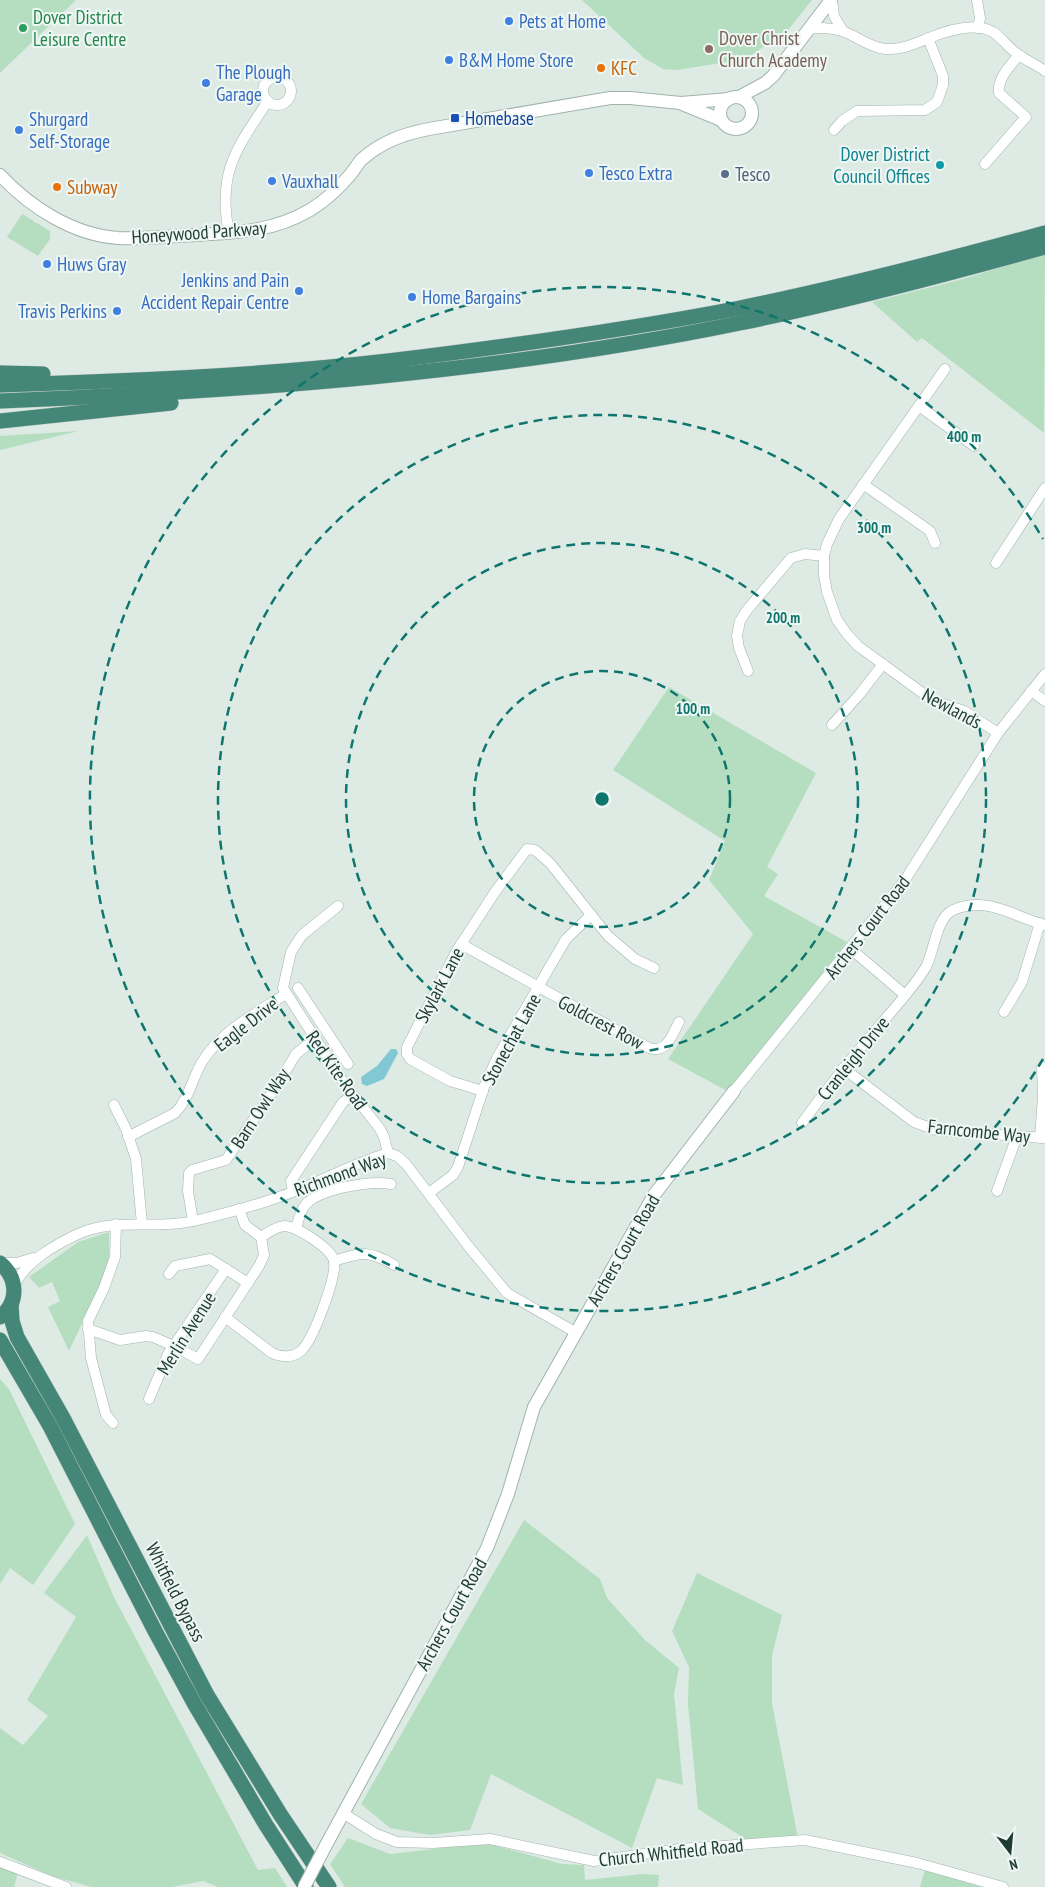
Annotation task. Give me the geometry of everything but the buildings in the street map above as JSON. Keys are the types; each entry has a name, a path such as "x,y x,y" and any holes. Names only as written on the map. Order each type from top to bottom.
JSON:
{"highway":[{"path":"0,385 173,378 385,362 626,328 734,309 814,292 1045,233"},
{"path":"0,401 278,386 501,363 739,323 892,288 1045,247"},
{"path":"0,373 173,378"},
{"path":"0,421 257,394 278,386"},
{"path":"0,1263 9,1273 14,1285 14,1295 11,1304 0,1317"},
{"name":"Whitfield Bypass","path":"11,1304 12,1321 17,1337 63,1418 207,1695 270,1798 329,1887"},
{"name":"Whitfield Bypass","path":"0,1340 50,1426 194,1703 305,1887"}],"street":[{"name":"Honeywood Parkway","path":"751,109 766,83 831,0"},
{"path":"831,0 834,16 843,31"},
{"path":"977,0 980,18 978,28"},
{"path":"808,29 825,27 843,31 866,44 883,48 903,48 928,38 958,30 978,28 993,32 1019,55 1045,71"},
{"path":"834,130 842,121 856,111 925,110 937,102 942,92 943,76 928,38"},
{"path":"985,164 1026,117 999,94 998,86 1019,55"},
{"name":"Honeywood Parkway","path":"0,175 22,198 50,215 92,233 115,238 228,234 273,227 293,220 326,200 360,162 374,150 390,140 406,134 573,103 610,98 681,103 734,98 766,83"},
{"path":"734,98 747,101 751,109 751,119 746,126 732,130 721,120 720,108 734,98"},
{"path":"228,234 225,199 231,163 242,139 268,101"},
{"name":"Honeywood Parkway","path":"681,103 721,120"},
{"name":"Newlands","path":"944,369 863,484 832,532 824,556 824,575 827,592 838,620 858,646 932,700 964,711 998,733"},
{"path":"919,406 974,446"},
{"path":"863,484 930,531 935,543"},
{"path":"996,563 1045,488"},
{"path":"748,671 739,648 737,636 740,622 747,610 791,558 804,554 824,556"},
{"path":"832,725 883,664"},
{"name":"Archers Court Road","path":"305,1887 343,1813 487,1548 508,1494 534,1407 654,1195 734,1091 905,880 998,733 1045,674"},
{"path":"1030,691 1045,701"},
{"name":"Skylark Lane","path":"482,1091 450,1081 410,1060 407,1054 407,1048 461,944 495,892 527,849 535,850 550,863 591,915"},
{"name":"Cranleigh Drive","path":"802,1122 843,1068 905,995 926,966 940,927 948,913 972,905 999,907 1042,924"},
{"path":"284,991 291,952 302,935 338,906"},
{"path":"591,915 608,936 635,959 654,968"},
{"name":"Stonechat Lane","path":"429,1193 453,1175 458,1167 482,1091 498,1056 566,939 591,915"},
{"path":"1004,1012 1013,1000 1022,982 1042,924"},
{"name":"Goldcrest Row","path":"461,944 653,1050 663,1049 667,1045 679,1022"},
{"path":"851,949 905,995"},
{"path":"298,988 348,1064"},
{"name":"Red Kite Road","path":"284,991 353,1095 380,1129 388,1153"},
{"name":"Eagle Drive","path":"128,1137 154,1126 175,1113 181,1107 200,1066 211,1050 243,1022 284,991"},
{"path":"299,1013 310,1006"},
{"name":"Barn Owl Way","path":"193,1221 188,1191 189,1173 226,1160 296,1054 315,1039"},
{"path":"329,1060 340,1052"},
{"path":"1042,1067 1042,1138"},
{"name":"Farncombe Way","path":"843,1068 914,1122 922,1126 936,1130 1042,1138"},
{"path":"293,1191 291,1181 343,1102 353,1095"},
{"path":"114,1105 136,1159 142,1224"},
{"path":"997,1191 1017,1136"},
{"name":"Richmond Way","path":"0,1263 17,1263 39,1256 78,1234 101,1227 116,1224 174,1224 193,1221 239,1208 293,1191 388,1153 397,1156 406,1164 469,1247 507,1293 575,1332"},
{"path":"296,1229 298,1218 306,1205 316,1198 364,1183 380,1182 391,1184"},
{"path":"225,1317 272,1353 280,1357 295,1355 306,1344 320,1316 330,1288 334,1261 328,1251 296,1229 285,1226 274,1229 261,1237 243,1222 239,1208"},
{"path":"113,1423 106,1415 91,1358 88,1321 104,1288 115,1256 116,1224"},
{"name":"Merlin Avenue","path":"174,1346 198,1359 262,1260 264,1249 261,1237"},
{"path":"334,1261 362,1253 379,1256 394,1265"},
{"name":"Richmond Way","path":"14,1285 24,1270 39,1256"},
{"name":"Merlin Avenue","path":"169,1274 175,1266 205,1259 213,1260 248,1283"},
{"name":"Merlin Avenue","path":"149,1399 168,1354 226,1269"},
{"path":"88,1329 120,1340 146,1336 174,1346"},
{"name":"Church Whitfield Road","path":"343,1813 376,1834 397,1842 432,1843 490,1839 594,1862 680,1849 805,1840 917,1863 1003,1887"},
{"path":"0,1862 66,1887"}],"green space":[{"name":"Dover District Leisure Centre","path":"0,0 76,0 0,73"},
{"name":"Dover Christ Church Academy","path":"582,0 812,0 788,30 746,59 677,70 663,69 644,58"},
{"path":"22,214 50,231 50,239 38,256 7,237"},
{"path":"1045,254 1044,433 922,338 917,342 872,302 963,279"},
{"path":"79,431 0,450 0,436"},
{"path":"669,687 816,773 767,867 778,874 764,896 847,942 729,1092 668,1059 753,934 709,880 725,841 613,770"},
{"path":"109,1232 109,1266 69,1351 48,1307 60,1301 52,1282 39,1288 29,1277 78,1242"},
{"path":"0,1379 9,1389 75,1524 33,1585 10,1568 0,1584"},
{"path":"524,1520 600,1579 607,1598 645,1640 679,1668 674,1694 683,1785 657,1778 632,1848 491,1774 470,1830 430,1835 390,1828 361,1804"},
{"path":"87,1535 114,1597 258,1870 275,1868 287,1887 218,1887 203,1881 172,1887 92,1887 52,1876 0,1853 0,1728 23,1745 48,1716 27,1700 76,1617 44,1593"},
{"path":"697,1573 782,1615 772,1656 772,1703 798,1838 747,1840 698,1809 688,1704 689,1667 672,1631"},
{"path":"348,1838 390,1854 486,1843 562,1864 584,1865 585,1880 642,1874 659,1875 658,1887 345,1887 330,1864"},
{"path":"0,1865 18,1872 14,1887 0,1887"},
{"path":"925,1870 981,1887 920,1887"}],"water":[{"path":"391,1049 396,1049 398,1053 384,1079 367,1086 362,1084 361,1077 377,1066"}],"place":[{"name":"Pets at Home","path":"509,21"},
{"name":"Dover District Leisure Centre","path":"23,28"},
{"name":"Dover Christ Church Academy","path":"709,49"},
{"name":"B&M Home Store","path":"449,60"},
{"name":"KFC","path":"601,68"},
{"name":"The Plough Garage","path":"206,83"},
{"name":"Homebase","path":"455,118"},
{"name":"Shurgard Self-Storage","path":"19,130"},
{"name":"Dover District Council Offices","path":"940,165"},
{"name":"Tesco Extra","path":"589,173"},
{"name":"Tesco","path":"725,174"},
{"name":"Vauxhall","path":"272,181"},
{"name":"Subway","path":"57,187"},
{"name":"Huws Gray","path":"47,264"},
{"name":"Jenkins and Pain Accident Repair Centre","path":"299,291"},
{"name":"Home Bargains","path":"412,297"},
{"name":"Travis Perkins","path":"117,311"}]}
